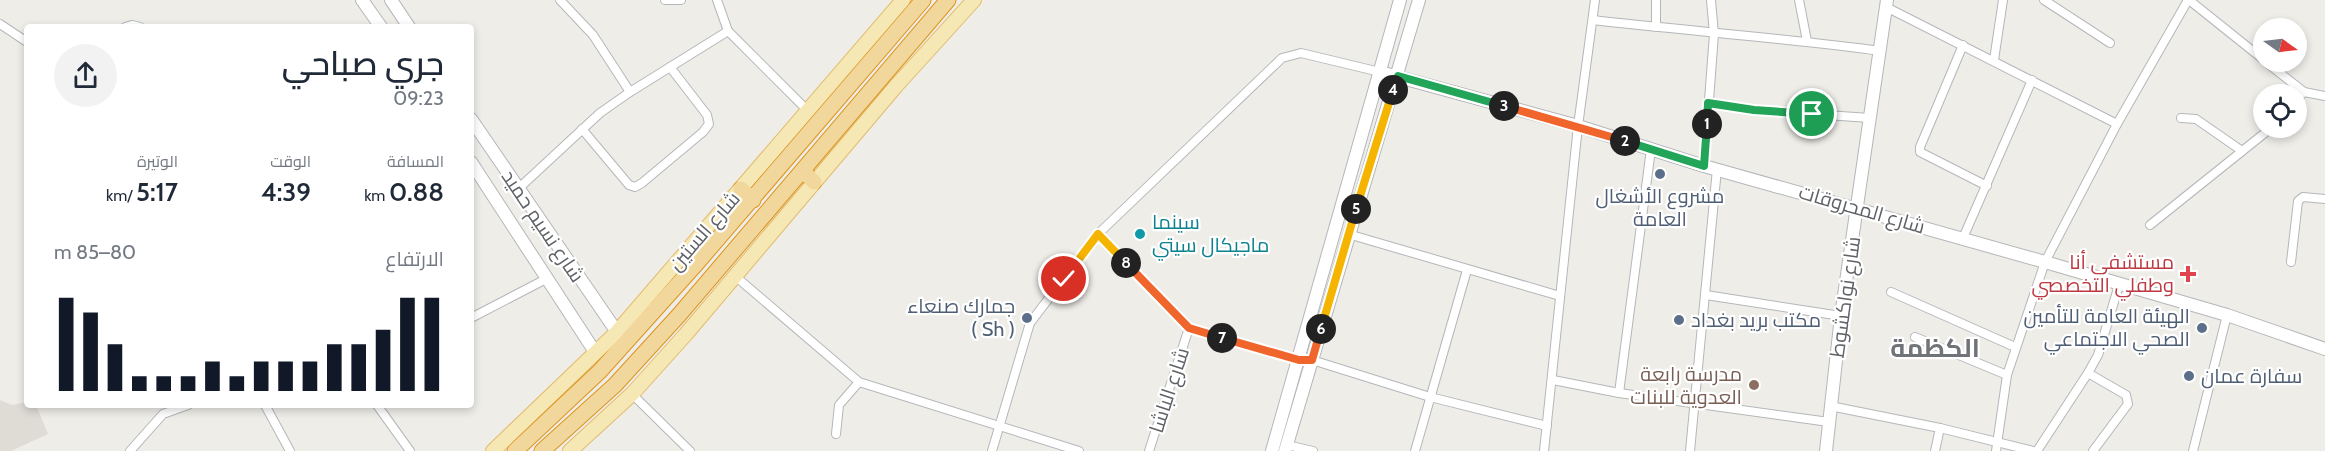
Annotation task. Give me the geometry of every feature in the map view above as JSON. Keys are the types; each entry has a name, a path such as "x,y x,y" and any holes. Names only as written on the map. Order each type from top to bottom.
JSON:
{"highway":[{"name":"شارع الستين","path":"515,451 600,371 747,194 923,0"},
{"name":"شارع الستين","path":"542,451 615,386 707,284 809,177 948,0"}],"main road":[{"path":"362,0 379,24"},
{"path":"391,0 407,24"},
{"name":"شارع الستين","path":"493,451 617,332 747,194 807,111 903,0"},
{"name":"شارع الستين","path":"570,451 632,394 735,276 809,177 974,0"},
{"path":"1272,451 1400,0"},
{"path":"1286,448 1419,0"},
{"name":"شارع نواكشوط","path":"1826,451 1842,316 1886,3"},
{"name":"شارع المحروقات","path":"1380,72 1578,126 1704,166 1857,207 2227,315 2325,349"},
{"name":"شارع نسيم حميد","path":"474,123 617,332"},
{"name":"شارع نسيم حميد","path":"474,167 595,352"},
{"path":"1299,360 1312,360"}],"street":[{"path":"560,0 593,35 630,92"},
{"path":"666,0 681,0"},
{"path":"717,0 729,31 807,111"},
{"path":"1544,451 1578,126 1595,0"},
{"path":"1656,0 1656,27"},
{"path":"1704,166 1714,34 1711,0"},
{"path":"1798,0 1807,41"},
{"path":"1994,60 2003,0"},
{"path":"2044,0 2110,43"},
{"path":"1996,451 2007,375 2046,262 2117,124 2189,0 2253,51"},
{"path":"1886,3 2117,124"},
{"path":"1593,20 1714,34 1807,41 1881,51"},
{"path":"0,24 24,40"},
{"path":"518,189 582,129 630,92 729,31"},
{"path":"1963,45 1920,147 1920,152 1987,186"},
{"path":"992,451 1030,323 1098,234 1282,58 1301,53 1380,72"},
{"path":"582,129 628,185 635,187 642,183 704,132 709,124 708,116 669,67"},
{"path":"2279,72 2294,84"},
{"path":"1963,238 2032,80"},
{"path":"2307,93 2325,96"},
{"path":"1708,103 1754,110 1870,118"},
{"path":"2181,118 2196,119 2242,151"},
{"path":"2150,225 2258,138"},
{"path":"1619,393 1651,149"},
{"path":"1689,451 1717,169"},
{"path":"2291,262 2298,201 2303,197 2325,199"},
{"path":"1098,234 1189,328 1299,360"},
{"path":"1348,234 1560,296"},
{"path":"1415,451 1467,270"},
{"path":"735,276 859,382 1079,451"},
{"path":"474,316 546,279"},
{"path":"2037,451 2088,373 2104,340 2120,285"},
{"path":"1891,292 2015,347"},
{"path":"1706,296 1842,316"},
{"path":"2193,451 2227,315"},
{"name":"شارع الباشا","path":"1149,451 1189,328"},
{"path":"1915,337 2007,375"},
{"path":"1312,360 1430,397 1547,426"},
{"path":"2088,373 2126,395 2128,399 2128,404 2093,451"},
{"path":"1552,380 1619,393 1829,422"},
{"path":"836,434 839,405 859,382"},
{"path":"632,394 690,451"},
{"path":"1830,406 1940,428 2032,451"},
{"path":"130,451 164,414 180,408"},
{"path":"267,408 290,451"},
{"path":"378,408 410,451"},
{"path":"1935,451 1940,428"},
{"path":"1286,448 1312,451"}],"shaded area":[{"path":"0,400 12,405 24,403 24,408 37,408 48,434 11,451 0,451"}],"place":[{"name":"مشروع الأشغال العامة","path":"1660,174"},
{"name":"سينما ماجيكال سيتي","path":"1140,234"},
{"name":"مستشفى أنا وطفلي التخصصي","path":"2188,274"},
{"name":"جمارك صنعاء ( Sh )","path":"1027,318"},
{"name":"مكتب بريد بغداد","path":"1679,320"},
{"name":"الهيئة العامة للتأمين الصحي الاجتماعي","path":"2202,328"},
{"name":"سفارة عمان","path":"2189,376"},
{"name":"مدرسة رابعة العدوية للبنات","path":"1754,385"}],"district":[{"name":"الكظمة","path":"1935,348"}],"route":[{"path":"1064,279 1098,234 1189,328 1299,360 1312,360 1348,234 1398,76 1578,126 1704,166 1708,103 1754,110 1812,114"}]}
